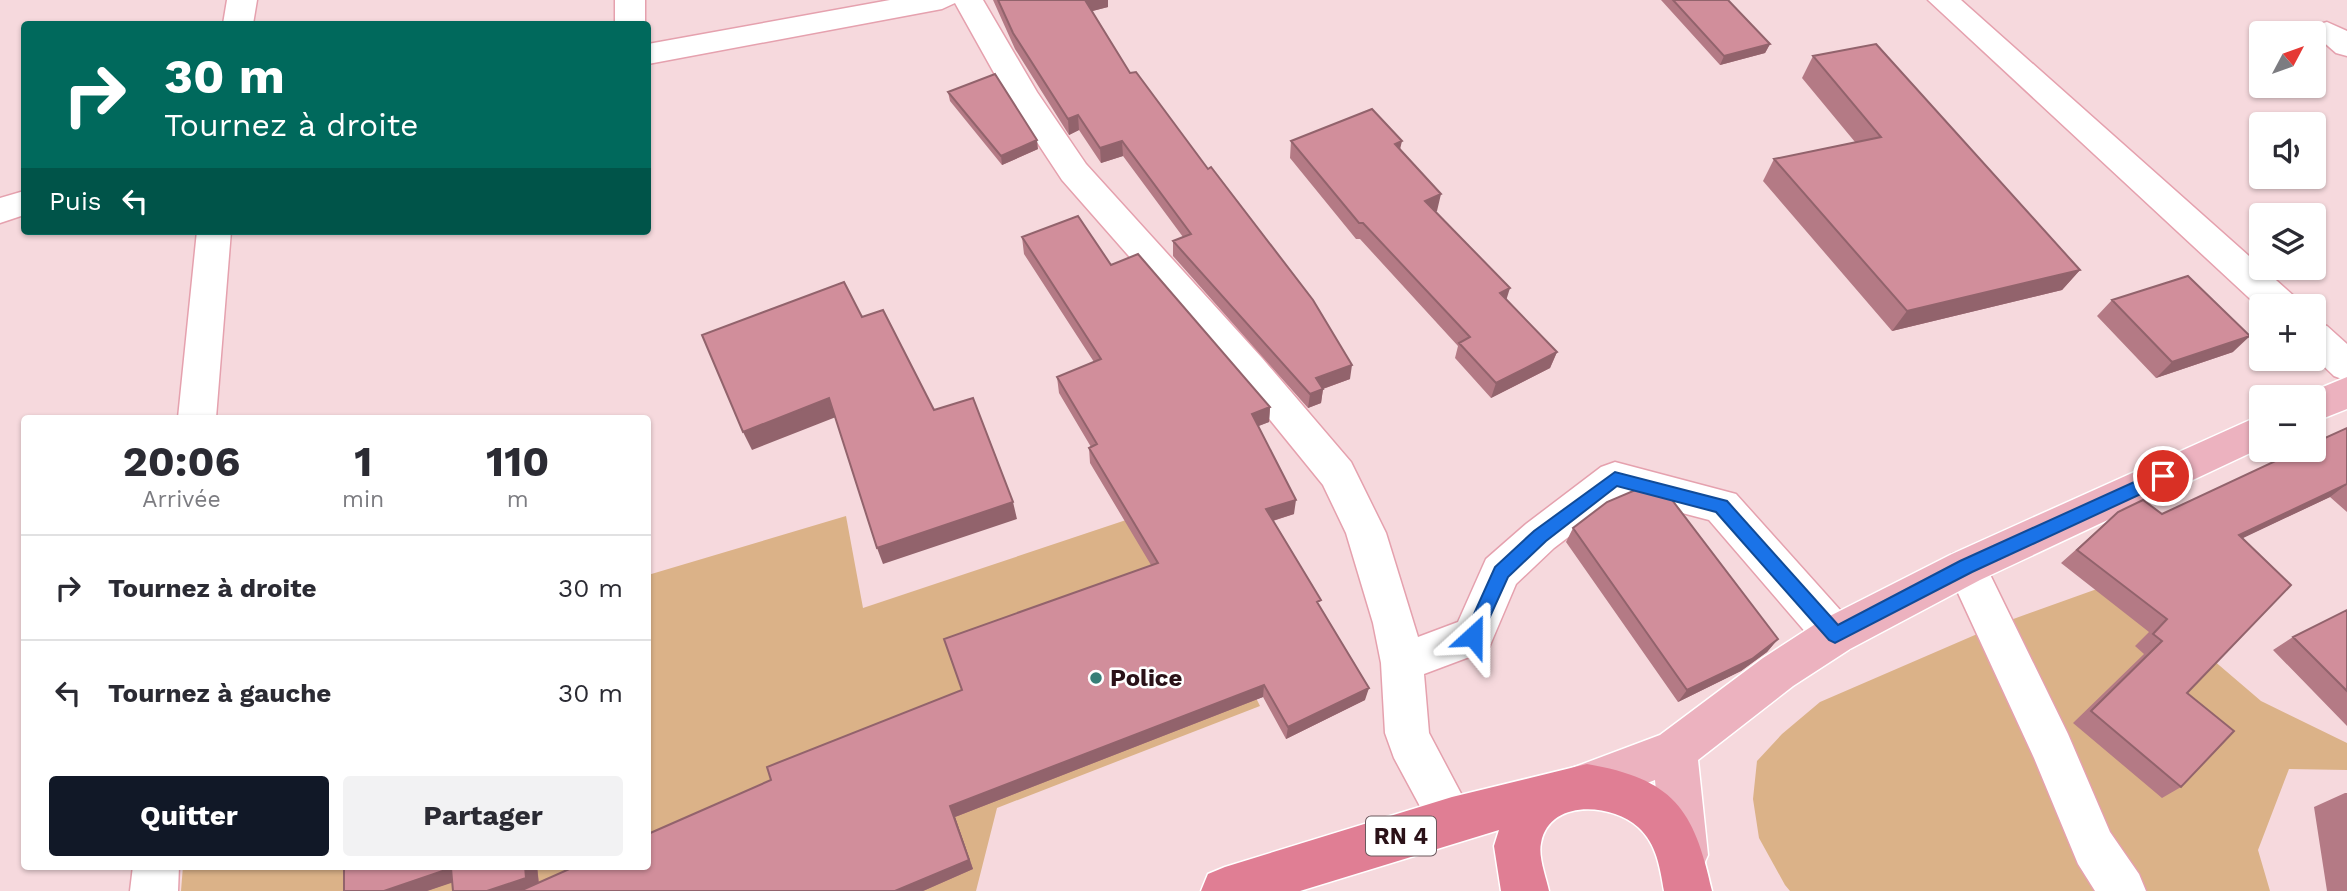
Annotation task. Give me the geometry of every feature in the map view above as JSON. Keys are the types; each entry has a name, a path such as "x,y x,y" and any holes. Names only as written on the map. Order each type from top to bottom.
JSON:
{"highway":[{"path":"1525,891 1519,875 1517,850 1521,828 1532,808 1569,789 1612,788 1635,798 1656,813 1673,832 1693,876"},
{"name":"RN 4","path":"1258,888 1452,820 1569,789"}],"main road":[{"path":"2326,401 2347,391"},
{"path":"1569,789 1675,751 1778,672 1835,635 1966,567 2249,437"},
{"path":"1675,751 1693,876"}],"street":[{"path":"239,21 242,0"},
{"path":"630,0 630,21"},
{"path":"651,53 942,0"},
{"path":"968,0 1024,98 1074,172 1249,368 1336,474 1366,533 1382,580 1402,663 1408,733 1416,758 1452,820"},
{"path":"1943,0 2268,294"},
{"path":"0,211 21,203"},
{"path":"197,415 214,235"},
{"path":"2326,346 2347,366"},
{"path":"1402,663 1473,636 1501,572 1540,536 1615,479 1722,506 1835,635"},
{"path":"1966,567 2052,749 2094,848 2122,891"},
{"path":"154,891 156,870"}],"shaded area":[{"path":"1162,508 1260,706 997,808 976,891 181,891 183,870 651,870 651,574 846,516 863,608"},
{"path":"2136,575 2178,630 2261,701 2347,743 2347,770 2289,769 2258,850 2270,891 1790,891 1759,838 1753,799 1757,761 1782,734 1820,702 2005,622"}],"building":[{"path":"998,0 1085,0 1130,73 1136,72 1208,169 1211,167 1313,300 1352,365 1316,378 1323,389 1310,394 1173,241 1191,234 1122,141 1100,148 1078,115 1068,119 1013,33"},
{"path":"1673,0 1728,0 1770,44 1724,56"},
{"path":"1876,44 2080,270 1907,311 1774,159 1881,137 1813,56"},
{"path":"995,74 1037,140 1001,156 948,92"},
{"path":"1372,109 1402,141 1395,144 1441,194 1425,201 1510,288 1500,293 1557,352 1496,383 1459,343 1470,337 1363,223 1359,223 1291,141"},
{"path":"1078,216 1111,265 1138,254 1270,407 1252,414 1296,500 1266,509 1321,600 1317,602 1369,688 1288,727 1264,685 950,806 969,860 895,891 520,891 567,870 651,870 651,833 771,780 767,767 962,690 944,639 1158,563 1089,448 1097,444 1057,377 1101,359 1022,237"},
{"path":"2188,276 2249,336 2172,362 2112,300"},
{"path":"844,282 862,317 883,310 934,410 973,398 1013,502 877,548 829,398 743,432 702,335"},
{"path":"2347,428 2347,484 2239,535 2291,585 2187,693 2234,731 2181,787 2091,711 2162,641 2153,634 2167,619 2077,550 2118,512 2143,500 2162,514 2273,462 2326,462 2326,438"},
{"path":"1640,488 1669,496 1778,639 1752,659 1687,690 1573,528 1607,502"},
{"path":"2347,610 2347,691 2293,637"},
{"path":"344,870 445,870 384,891 344,891"},
{"path":"451,870 525,870 526,878 487,891 453,891"}],"place":[{"name":"Police","path":"1096,678"}],"route":[{"path":"1473,636 1501,572 1540,536 1615,479 1722,506 1835,635 1966,567 2163,476"}]}
